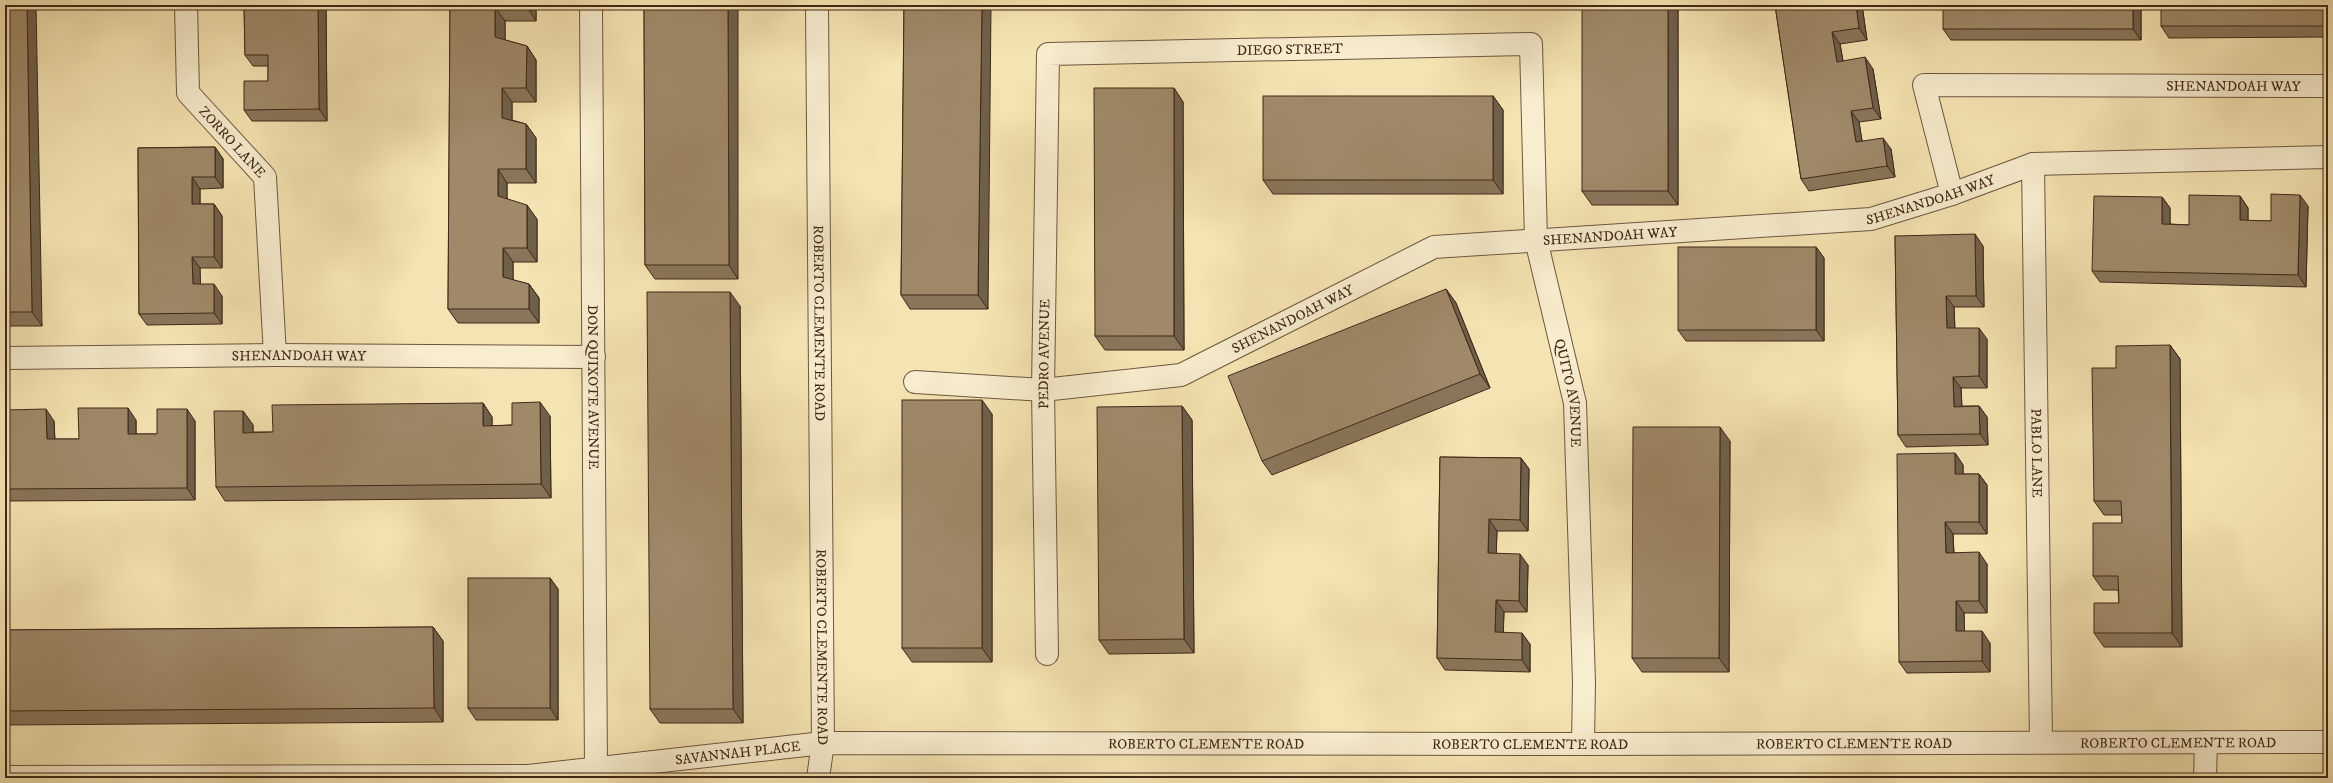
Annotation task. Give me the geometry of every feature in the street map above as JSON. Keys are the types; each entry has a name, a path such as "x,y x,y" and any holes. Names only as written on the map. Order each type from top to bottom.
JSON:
{"street":[{"name":"ZORRO LANE","path":"186,5 188,93 265,177 275,355"},
{"name":"DON QUIXOTE AVENUE","path":"591,5 596,769"},
{"name":"ROBERTO CLEMENTE ROAD","path":"817,5 823,743 1583,744 2328,742"},
{"name":"DIEGO STREET","path":"1048,54 1531,44"},
{"name":"QUITO AVENUE","path":"1531,44 1536,240 1575,404 1584,682 1583,744"},
{"name":"PEDRO AVENUE","path":"1047,654 1043,390 1048,54"},
{"name":"SHENANDOAH WAY","path":"1952,194 1924,85 2328,86"},
{"name":"SHENANDOAH WAY","path":"915,382 1043,390 1181,375 1434,246 1871,219 1952,194 2033,164 2328,157"},
{"name":"PABLO LANE","path":"2033,164 2041,742"},
{"name":"SHENANDOAH WAY","path":"5,358 275,355 594,357"},
{"path":"2205,778 2206,742"},
{"name":"SAVANNAH PLACE","path":"5,777 528,777 823,743"},
{"path":"818,778 823,743"}],"building":[{"path":"5,5 27,5 32,312 5,312"},
{"path":"244,5 318,5 319,109 244,110 244,81 268,81 268,55 245,55"},
{"path":"450,5 527,5 527,7 495,7 495,37 527,46 526,88 502,88 502,118 526,124 526,169 498,169 498,196 527,205 527,248 503,248 503,277 529,284 529,309 448,309"},
{"path":"644,5 728,5 729,265 645,265"},
{"path":"904,5 982,5 978,295 901,295"},
{"path":"1582,5 1668,5 1668,191 1582,191"},
{"path":"1775,5 1856,5 1859,28 1832,32 1837,62 1865,57 1873,108 1851,111 1856,142 1883,138 1887,166 1801,179"},
{"path":"1943,5 2133,5 2133,29 1943,29"},
{"path":"2161,5 2328,5 2328,26 2161,26"},
{"path":"1094,88 1174,88 1174,336 1095,336"},
{"path":"1263,96 1493,96 1493,180 1263,180"},
{"path":"215,147 215,177 192,177 192,204 214,204 214,257 192,257 193,284 214,284 214,313 139,314 138,148"},
{"path":"2271,194 2300,195 2298,275 2092,271 2094,196 2162,197 2162,224 2189,225 2189,195 2240,196 2240,220 2271,221"},
{"path":"1975,234 1976,296 1946,296 1947,328 1979,328 1979,376 1953,377 1954,407 1979,406 1980,434 1898,435 1895,236"},
{"path":"1678,247 1816,247 1816,330 1678,330"},
{"path":"1446,289 1480,374 1262,461 1228,376"},
{"path":"647,292 730,292 733,709 650,709"},
{"path":"2170,345 2172,633 2094,633 2094,603 2119,603 2118,576 2093,576 2093,523 2122,523 2121,501 2094,501 2092,368 2116,368 2116,346"},
{"path":"902,400 982,400 982,648 902,648"},
{"path":"540,402 541,484 216,487 214,411 243,411 243,433 273,432 272,405 483,403 483,426 512,425 512,403"},
{"path":"1182,406 1184,639 1099,640 1097,407"},
{"path":"78,408 128,408 128,434 157,434 157,409 187,409 187,488 5,489 5,410 46,409 47,439 79,439"},
{"path":"1633,427 1720,427 1719,658 1632,658"},
{"path":"1955,453 1955,474 1979,474 1979,522 1945,522 1946,553 1979,552 1979,601 1956,601 1956,631 1982,631 1982,661 1899,662 1897,454"},
{"path":"1440,457 1521,458 1520,520 1489,519 1488,553 1520,554 1519,601 1496,600 1495,632 1522,633 1522,660 1437,658"},
{"path":"468,578 550,578 550,708 468,708"},
{"path":"433,627 434,708 5,711 5,630"}]}
